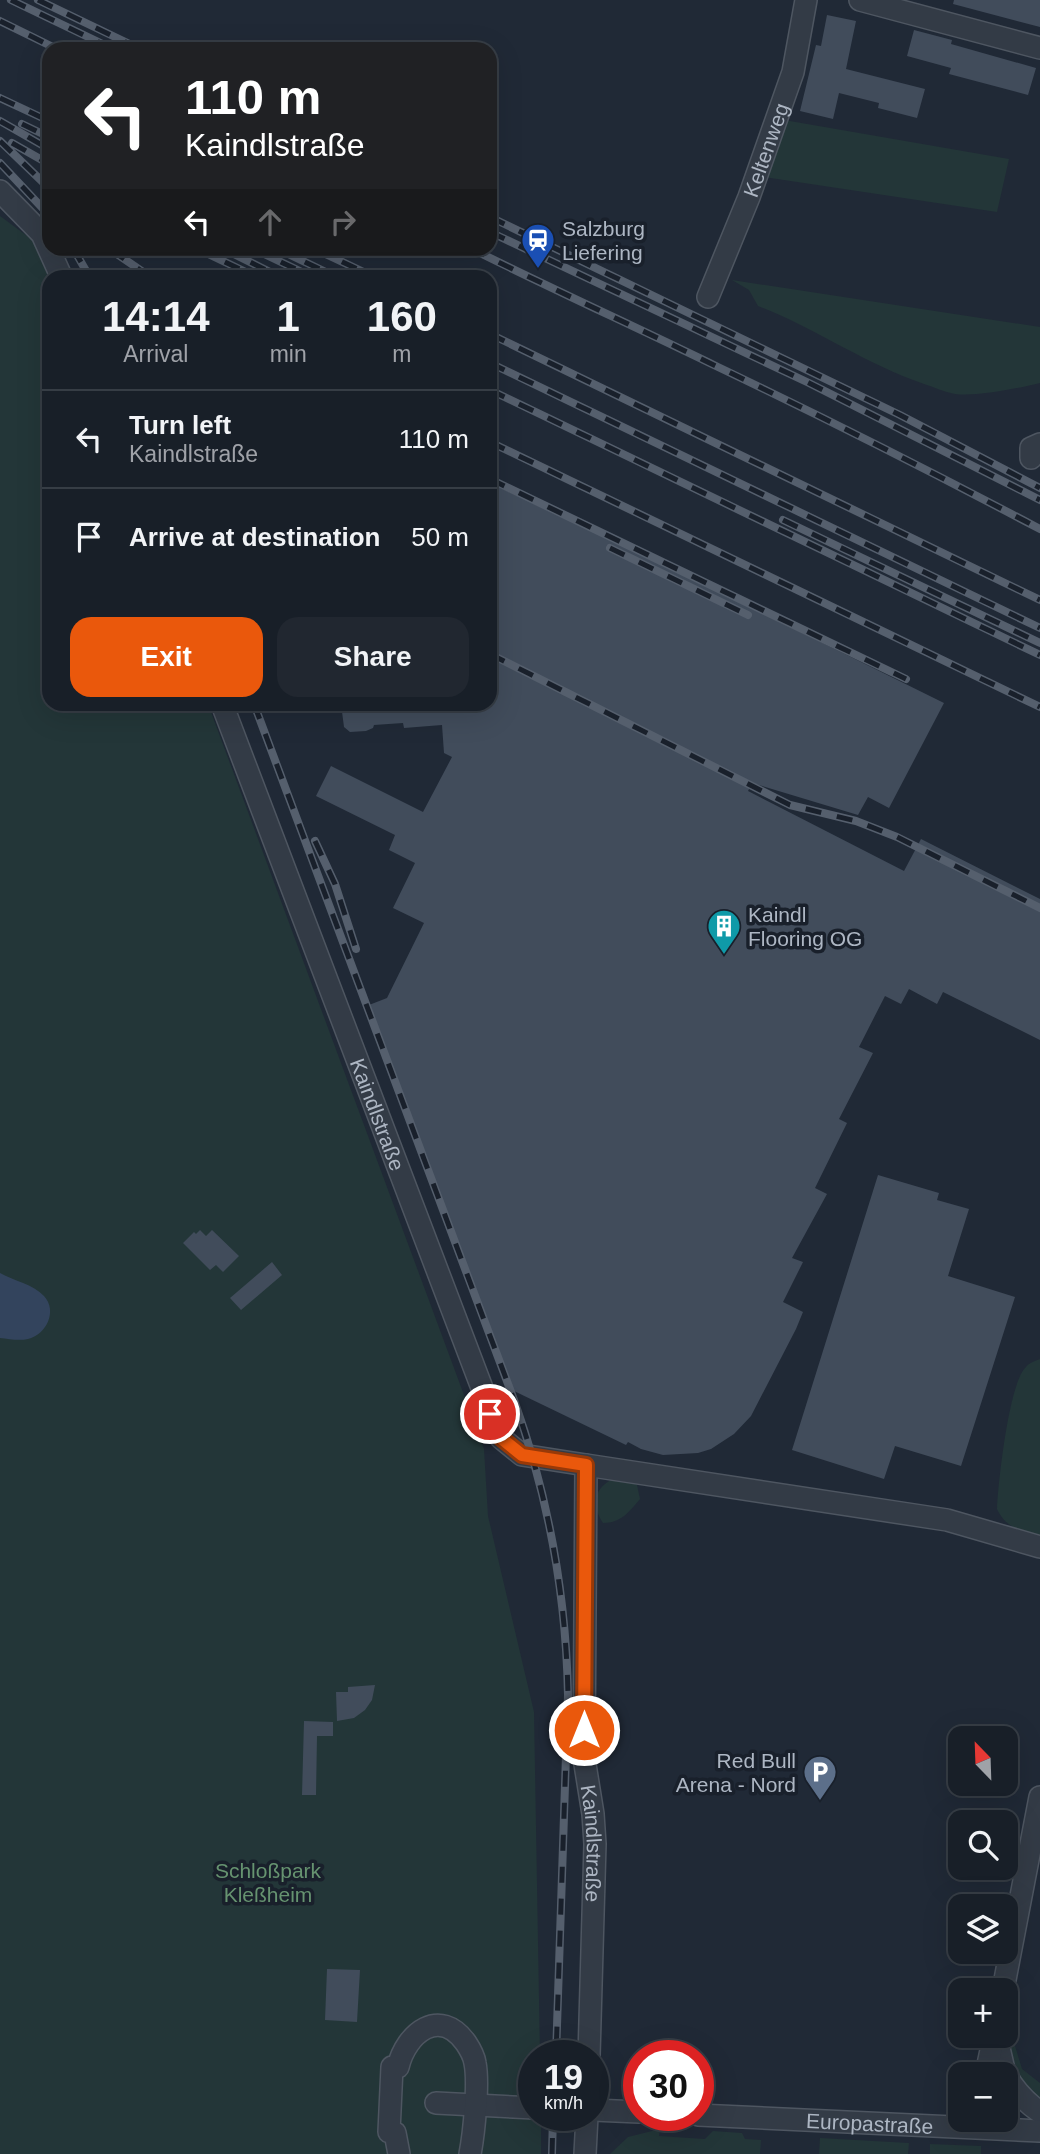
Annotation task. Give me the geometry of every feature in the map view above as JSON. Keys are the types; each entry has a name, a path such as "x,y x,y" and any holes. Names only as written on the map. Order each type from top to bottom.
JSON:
{"street":[{"name":"Keltenweg","path":"708,298 749,197 793,72 806,0"},
{"path":"860,0 1040,48"},
{"path":"0,191 42,234"},
{"name":"Kaindlstraße","path":"225,711 501,1438 522,1455 933,1518 982,1529 1040,1547"},
{"name":"Kaindlstraße","path":"586,1465 584,1758 595,1836 589,2040"},
{"path":"1005,1978 1040,1797"},
{"path":"399,2154 395,2133 389,2132 392,2067 398,2067 401,2054 409,2041 429,2026 448,2027 463,2038 475,2062 475,2105 470,2154"},
{"path":"1018,2093 1040,2112"},
{"path":"436,2103 518,2107"},
{"name":"Europastraße","path":"714,2116 948,2123"},
{"name":"Europastraße","path":"1018,2129 1040,2131"},
{"path":"585,2154 586,2131"}],"green space":[{"path":"784,120 1009,159 997,212 764,177"},
{"name":"Schloßpark Kleßheim","path":"0,216 34,241 45,270 42,270 42,711 211,711 484,1449 488,1516 534,1712 540,2040 518,2040 518,2131 541,2131 541,2154 0,2154"},
{"path":"732,280 1040,327 1040,383 974,394 943,391 902,376 758,306 749,290"},
{"path":"1040,1359 1040,1536 1010,1525 997,1509 1014,1392 1026,1367"},
{"path":"613,1479 630,1481 637,1485 640,1499 620,1519 603,1523 597,1510 596,1498 601,1488"},
{"path":"1010,2048 1016,2048 1022,2069 1040,2083 1040,2102 1020,2081 1018,2062 1011,2062"},
{"path":"652,2131 660,2131 659,2136 705,2139 713,2131 742,2133 745,2139 761,2140 760,2154 610,2154 628,2137"},
{"path":"820,2138 909,2143 908,2154 819,2154"},
{"path":"930,2144 981,2146 981,2154 930,2154"}],"water":[{"path":"0,1273 34,1288 48,1302 48,1322 34,1337 21,1340 0,1338"}],"building":[{"path":"954,0 1040,0 1040,27 953,4"},
{"path":"827,15 856,21 846,69 925,89 917,118 878,108 879,103 839,93 833,119 800,111 816,45 821,46"},
{"path":"914,30 952,40 951,44 1036,68 1028,95 949,74 951,68 907,56"},
{"name":"Kaindl Flooring OG","path":"497,486 687,576 944,703 889,808 868,797 858,815 752,783 748,791 904,871 921,839 1040,899 1040,1040 943,992 937,1004 909,989 901,1004 885,996 859,1047 873,1053 839,1119 847,1123 815,1188 827,1194 792,1258 803,1262 783,1302 803,1312 751,1416 734,1434 711,1449 698,1453 663,1455 628,1442 626,1445 514,1391 369,1005 387,998 424,923 393,908 415,863 389,850 395,835 316,796 331,766 423,812 452,757 444,753 442,725 404,728 403,723 374,725 366,731 350,732 344,727 342,711 497,711"},
{"path":"878,1175 939,1193 937,1200 969,1209 948,1276 1015,1297 961,1466 895,1446 884,1479 792,1450"},
{"path":"200,1230 206,1236 212,1230 239,1256 223,1272 216,1265 210,1270 183,1243"},
{"path":"272,1262 282,1275 241,1310 230,1298"},
{"path":"375,1685 372,1700 365,1710 354,1718 337,1721 336,1692 348,1692 348,1687"},
{"path":"304,1721 333,1722 333,1736 317,1736 316,1795 302,1795"},
{"path":"327,1969 360,1970 357,2022 325,2020"}],"railway":[{"path":"11,0 98,42"},
{"path":"38,0 125,42"},
{"path":"0,21 43,42"},
{"path":"0,98 42,118"},
{"path":"0,121 42,145"},
{"path":"22,124 42,134"},
{"path":"0,141 42,181"},
{"path":"12,143 42,160"},
{"path":"0,163 42,208"},
{"path":"497,220 900,415 1040,488"},
{"path":"497,235 809,383 1040,500"},
{"path":"78,256 86,270"},
{"path":"120,256 140,270"},
{"path":"213,256 242,270"},
{"path":"238,256 266,270"},
{"path":"269,256 298,270"},
{"path":"293,256 322,270"},
{"path":"330,256 359,270"},
{"path":"487,256 799,406 1040,529"},
{"path":"497,337 1040,600"},
{"path":"497,366 1040,628"},
{"path":"497,393 1040,655"},
{"path":"497,445 1040,707"},
{"path":"497,482 906,679"},
{"path":"783,520 1040,643"},
{"path":"610,548 748,615"},
{"path":"497,658 790,805 856,821 897,837 1040,908"},
{"path":"257,711 514,1400 546,1508 564,1620 568,1695 557,2040"},
{"path":"315,841 335,884 356,949"},
{"path":"552,2154 553,2131"}],"place":[{"name":"Salzburg Liefering","path":"538,270"},
{"name":"Kaindl Flooring OG","path":"724,956"},
{"name":"Red Bull Arena - Nord","path":"820,1802"}],"route":[{"path":"490,1414 501,1438 522,1455 586,1465 584,1730"}]}
